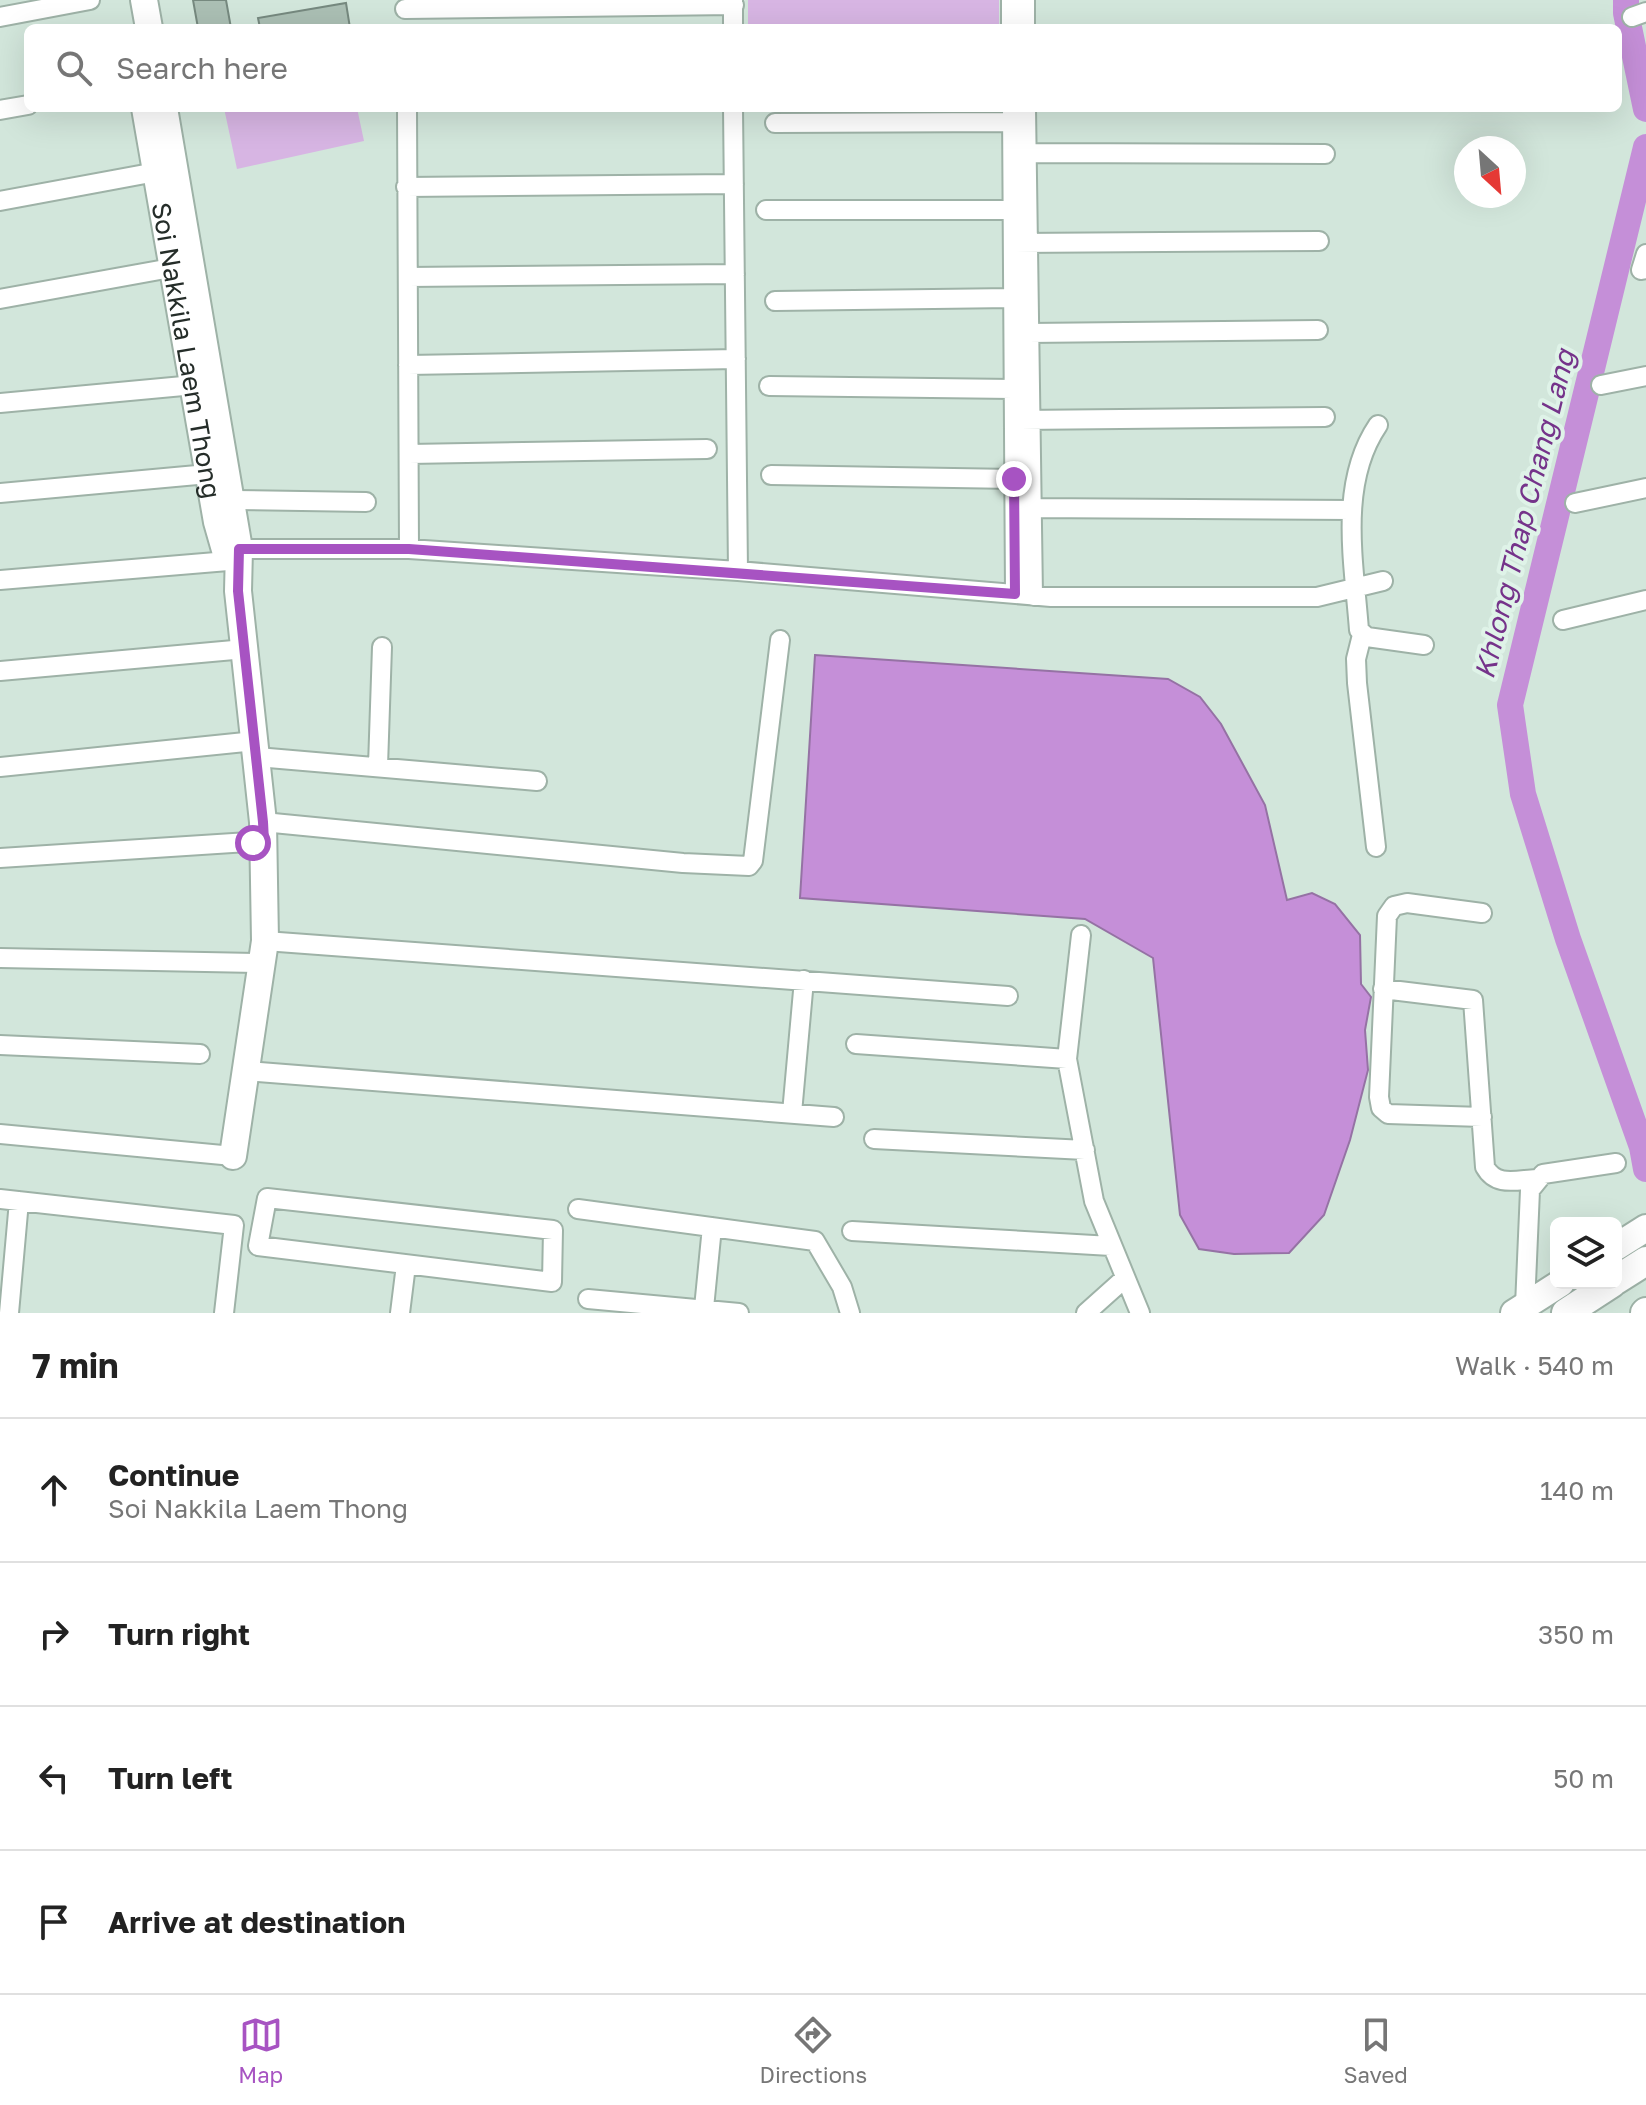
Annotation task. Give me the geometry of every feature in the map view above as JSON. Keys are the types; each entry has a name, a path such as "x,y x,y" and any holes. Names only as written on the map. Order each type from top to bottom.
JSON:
{"main road":[{"path":"1622,1276 1646,1261"},
{"path":"1566,1313 1602,1289"}],"street":[{"path":"0,17 90,0"},
{"path":"127,0 131,24"},
{"path":"144,0 148,24"},
{"path":"1011,0 1011,24"},
{"path":"1025,0 1025,24"},
{"path":"405,12 734,3 733,24"},
{"path":"0,110 24,106"},
{"name":"Soi Nakkila Laem Thong","path":"146,112 156,172 183,266 232,500 234,555 263,831 263,952 233,1156"},
{"name":"Soi Nakkila Laem Thong","path":"164,112 194,385 208,474 234,555"},
{"path":"407,112 409,549"},
{"path":"733,112 738,571"},
{"path":"1024,595 1031,508 1021,420 1013,389 1012,298 1027,153 1026,112"},
{"path":"775,123 1012,115 1010,210 1018,242 1028,333 1014,479 1024,595"},
{"path":"1027,153 1325,154"},
{"path":"0,201 156,172"},
{"path":"406,187 734,184"},
{"path":"766,210 1010,210"},
{"path":"1018,242 1319,241"},
{"path":"1646,254 1641,270 1646,269"},
{"path":"0,299 183,266"},
{"path":"408,277 735,274"},
{"path":"775,301 1012,298"},
{"path":"1028,333 1318,330"},
{"path":"408,365 736,359"},
{"path":"1601,385 1646,376"},
{"path":"0,403 194,385"},
{"path":"769,386 1013,389"},
{"path":"1021,420 1325,417"},
{"path":"1376,847 1357,683 1356,659 1362,635 1352,510 1358,463 1378,425"},
{"path":"409,454 707,449"},
{"path":"0,493 208,474"},
{"path":"771,475 1014,479"},
{"path":"1575,503 1646,488"},
{"path":"232,500 366,502"},
{"path":"1031,508 1352,510"},
{"path":"0,580 234,555 409,549 738,571 1024,595 1317,597 1383,581"},
{"path":"1563,620 1646,600"},
{"path":"1362,635 1424,645"},
{"path":"0,858 263,831 749,866 780,640"},
{"path":"378,766 382,647"},
{"path":"0,671 245,649"},
{"path":"0,767 256,749 378,766 537,781"},
{"path":"1482,913 1407,903 1394,906 1387,916 1381,1108 1388,1114 1482,1117"},
{"path":"1081,935 1067,1059 1094,1201 1140,1313"},
{"path":"0,958 263,952 804,980 1008,996"},
{"path":"792,1113 804,980"},
{"path":"1383,989 1473,1000 1485,1167 1491,1177 1499,1181 1536,1179"},
{"path":"856,1044 1067,1059"},
{"path":"0,1045 200,1054"},
{"path":"246,1071 834,1117"},
{"path":"0,1134 233,1156"},
{"path":"874,1139 1085,1150"},
{"path":"1520,1310 1530,1190 1536,1179 1543,1174 1616,1163"},
{"path":"267,1198 553,1230 552,1282 406,1265 258,1246 267,1198"},
{"path":"9,1313 9,1200 234,1225 224,1313"},
{"path":"578,1209 815,1241 842,1287 850,1313"},
{"path":"704,1308 712,1227"},
{"path":"1622,1243 1646,1228"},
{"path":"852,1231 1111,1246"},
{"path":"400,1313 406,1265"},
{"path":"1086,1313 1124,1279"},
{"path":"1520,1310 1552,1289"},
{"path":"588,1299 739,1313"}],"shaded area":[{"path":"748,0 999,0 999,24 748,24"},
{"path":"225,112 358,112 364,141 237,169"},
{"path":"815,655 1168,679 1200,697 1221,724 1265,805 1287,900 1312,893 1335,904 1360,935 1361,984 1371,997 1365,1030 1368,1070 1350,1140 1324,1215 1289,1253 1234,1254 1199,1249 1180,1215 1153,958 1085,919 800,898"}],"building":[{"path":"193,0 226,0 230,24 197,24"},
{"path":"346,3 349,24 259,24 258,18"}],"waterway":[{"name":"Khlong Thap Chang Lang","path":"1626,0 1646,109"},
{"name":"Khlong Thap Chang Lang","path":"1646,147 1510,705 1523,794 1568,939 1642,1147 1646,1169"}],"route":[{"path":"253,843 264,841 238,591 239,549 409,549 738,571 1015,594 1014,479"}]}
